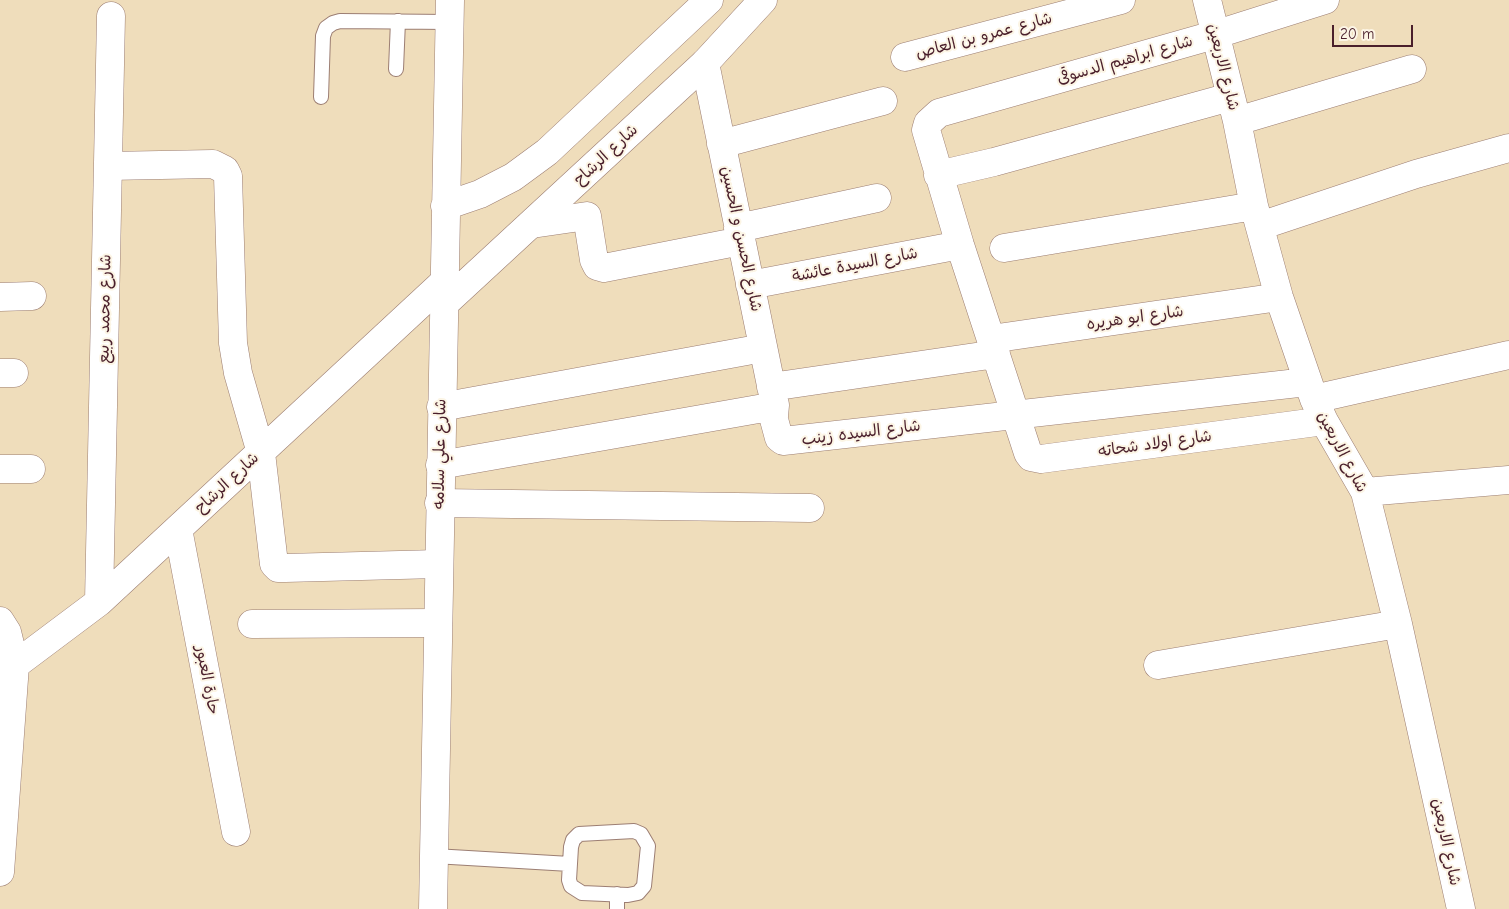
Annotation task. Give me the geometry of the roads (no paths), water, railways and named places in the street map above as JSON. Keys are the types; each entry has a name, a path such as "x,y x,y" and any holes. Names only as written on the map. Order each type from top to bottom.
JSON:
{"street":[{"path":"445,206 480,194 513,177 547,152 709,0"},
{"name":"شارع الرشاح","path":"8,668 99,602 261,453 443,293 532,224 705,63 763,0"},
{"name":"شارع عمرو بن العاص","path":"905,57 1121,0"},
{"name":"شارع الاربعين","path":"1207,0 1234,109 1257,216 1280,297 1315,401 1365,492 1398,624 1461,909"},
{"name":"شارع ابراهيم الدسوقى","path":"928,123 940,113 1325,0"},
{"name":"شارع علي سلامه","path":"433,909 439,502 450,11"},
{"name":"شارع محمد ربيع","path":"99,602 111,16"},
{"name":"شارع الحسن و الحسين","path":"705,63 775,405 774,416"},
{"path":"938,175 1412,69"},
{"path":"721,144 883,101"},
{"name":"شارع اولاد شحاته","path":"928,123 926,130 927,138 938,175 1028,453 1040,460 1315,401"},
{"path":"1004,248 1257,216 1509,148"},
{"path":"108,166 213,164 225,170 228,176 233,343 238,373 261,453 274,564 278,568 438,564"},
{"path":"532,224 587,216 594,260 597,266 604,268 740,235 877,198"},
{"name":"شارع السيدة عائشة","path":"750,285 960,245"},
{"path":"0,297 32,296"},
{"name":"شارع ابو هريره","path":"771,387 1280,297"},
{"path":"441,407 763,348"},
{"path":"1315,401 1509,355"},
{"name":"شارع السيده زينب","path":"774,416 779,438 783,442 1016,415 1315,401"},
{"path":"440,465 764,408 769,409 774,416"},
{"path":"0,469 30,469"},
{"path":"1365,492 1509,480"},
{"path":"439,502 810,508"},
{"name":"حارة العبور","path":"178,529 236,832"},
{"path":"0,621 7,632 8,668 0,872"},
{"path":"252,624 438,623"},
{"path":"1158,665 1398,624"}],"lane":[{"path":"321,97 323,36 326,28 332,23 340,21 398,22 450,11"},
{"path":"396,69 398,22"},
{"path":"634,832 641,834 648,846 644,886 638,893 617,894 576,891 569,880 570,864 573,840 579,834 634,832"},
{"path":"434,856 570,864"},
{"path":"617,894 617,909"}]}
